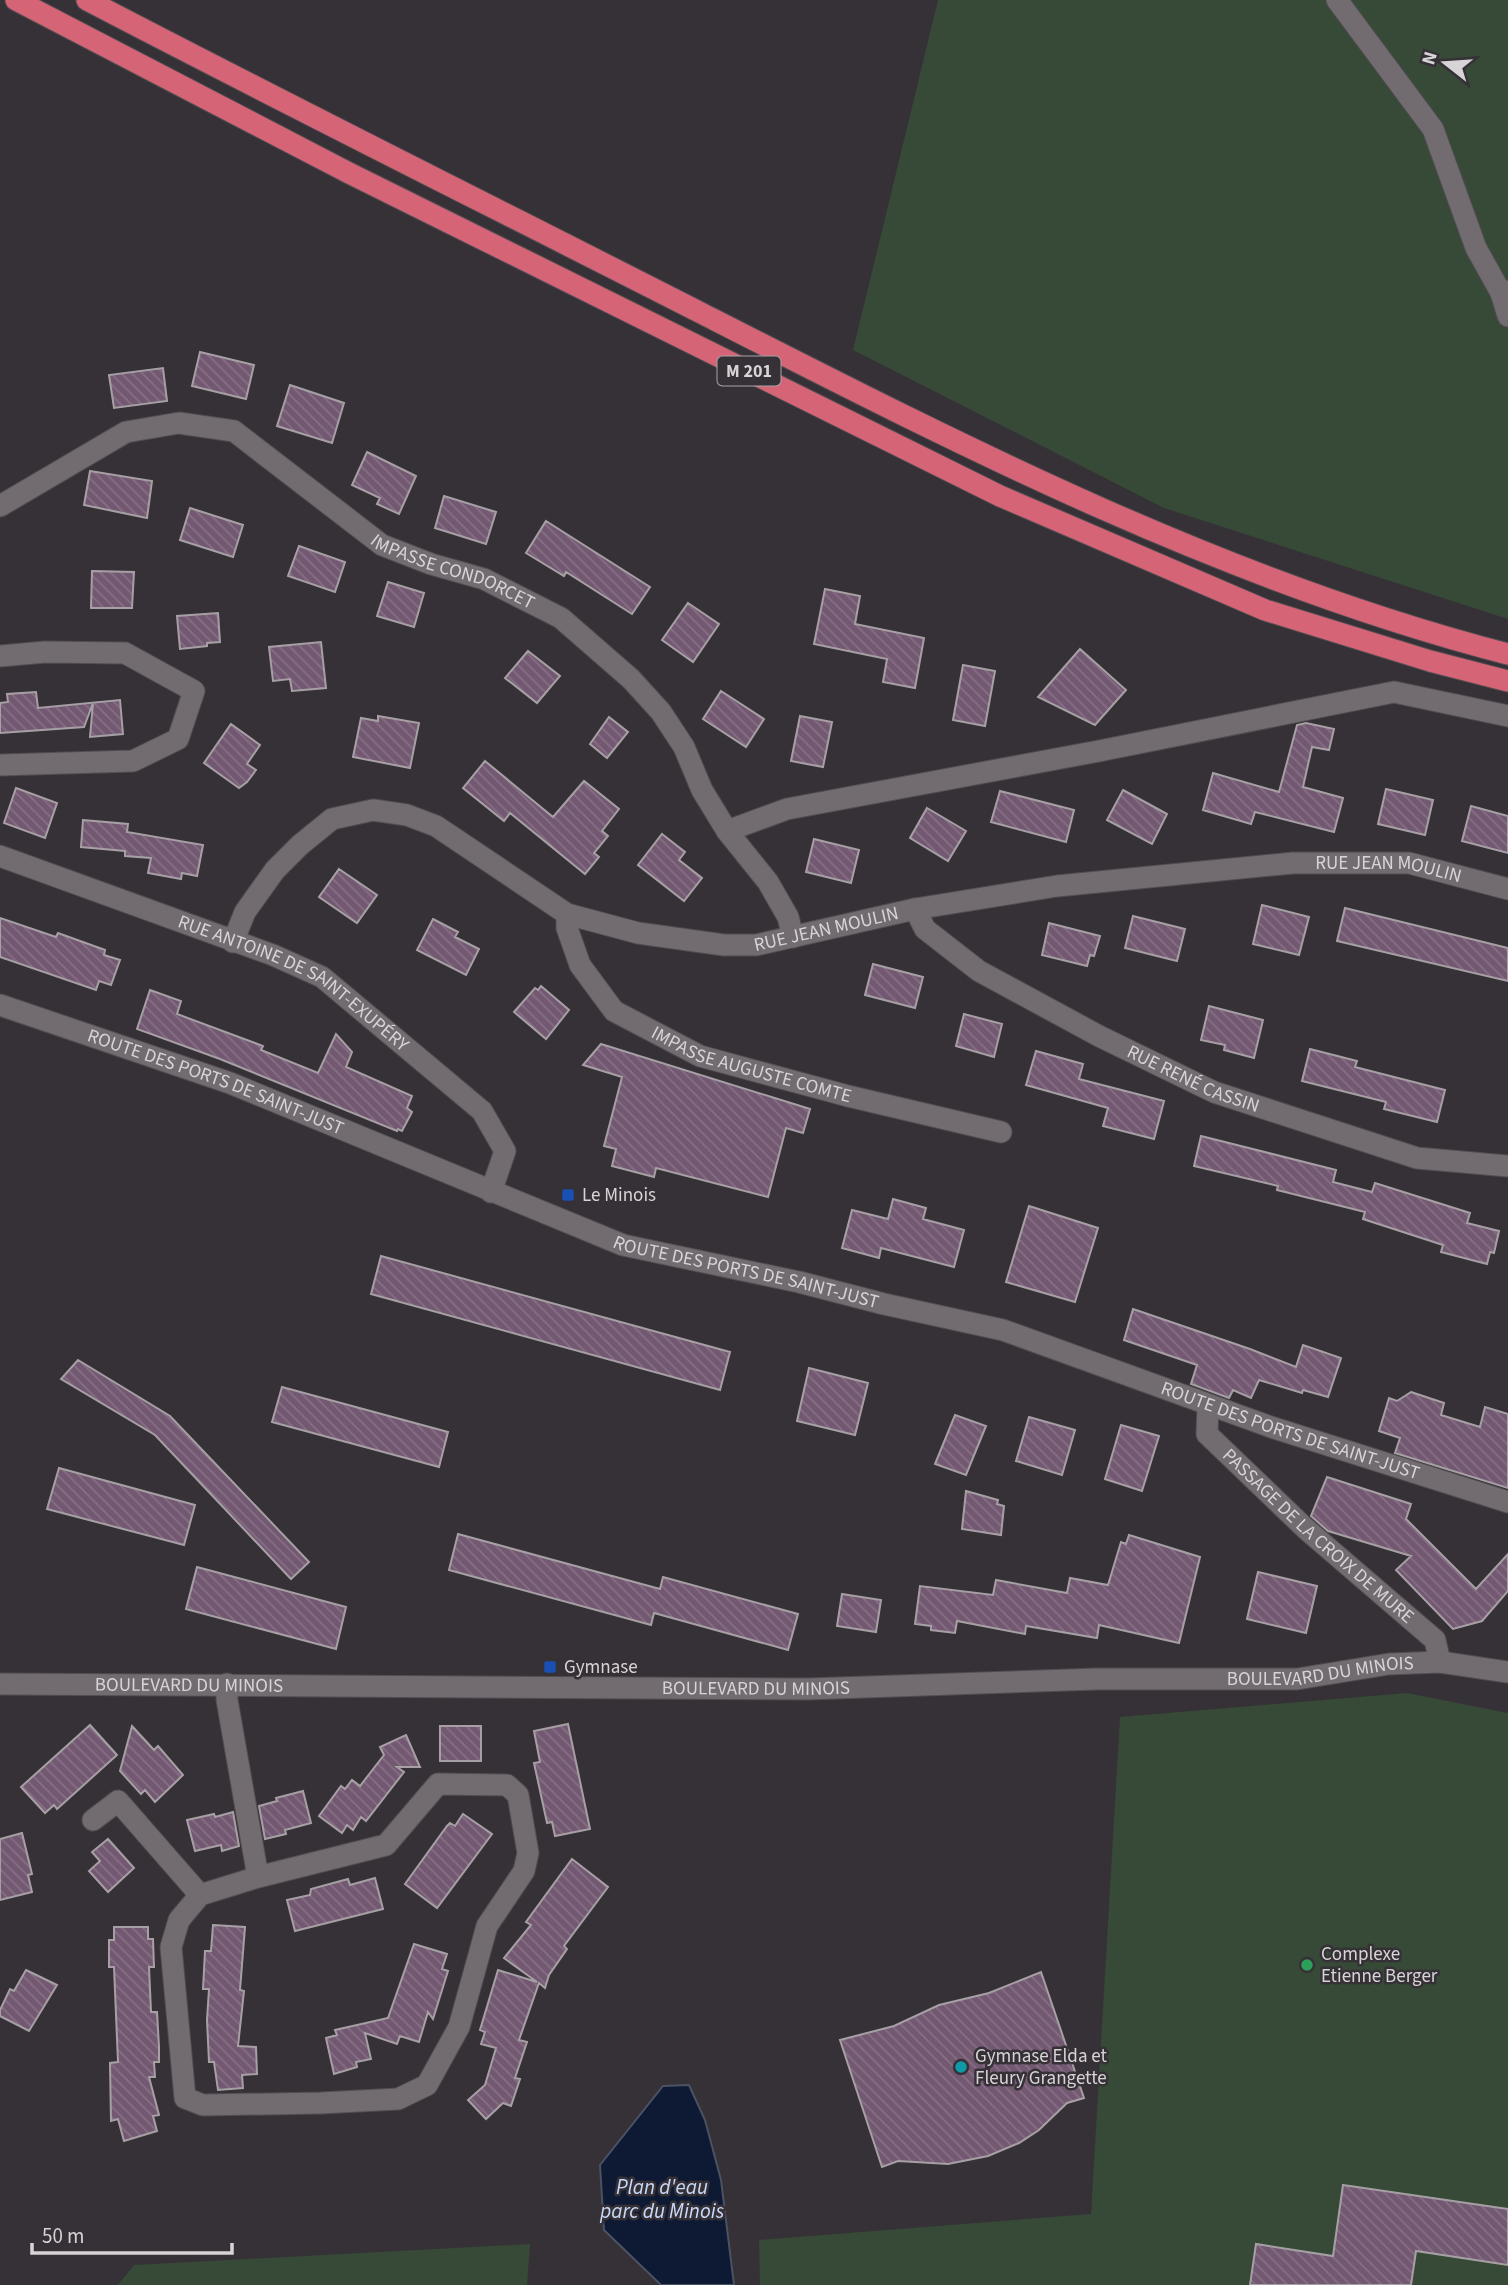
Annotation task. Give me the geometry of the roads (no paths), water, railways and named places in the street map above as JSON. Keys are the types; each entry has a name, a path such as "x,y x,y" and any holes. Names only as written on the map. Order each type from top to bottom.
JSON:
{"highway":[{"name":"M 201","path":"16,0 349,173 1000,496 1265,610 1430,661 1508,681"},
{"name":"M 201","path":"87,0 906,417 1088,505 1249,571 1451,640 1508,654"}],"street":[{"path":"1337,0 1433,129 1476,248 1504,292 1508,316"},
{"name":"IMPASSE CONDORCET","path":"0,506 126,432 179,423 234,431 382,545 431,564 484,579 561,618 631,679 662,712 684,747 702,790 727,831 768,883 788,917 793,937"},
{"path":"0,656 125,653 194,691 178,739 133,761 0,765"},
{"path":"727,831 787,809 1394,692 1508,716"},
{"name":"RUE JEAN MOULIN","path":"233,942 245,912 275,870 300,845 332,819 373,810 407,815 436,825 566,914 638,933 724,945 756,945 915,909 1056,886 1293,863 1409,863 1508,889"},
{"name":"RUE ANTOINE DE SAINT-EXUPÉRY","path":"0,856 322,976 482,1111 505,1151 491,1192"},
{"name":"RUE RENÉ CASSIN","path":"915,909 925,929 979,971 1099,1036 1214,1092 1417,1158 1508,1166"},
{"name":"IMPASSE AUGUSTE COMTE","path":"566,914 567,928 580,965 614,1012 700,1056 848,1096 1001,1132"},
{"name":"ROUTE DES PORTS DE SAINT-JUST","path":"0,1005 230,1083 622,1245 799,1282 1003,1330 1208,1405 1508,1502"},
{"name":"PASSAGE DE LA CROIX DE MURE","path":"1208,1405 1207,1434 1306,1529 1435,1640 1440,1662"},
{"name":"BOULEVARD DU MINOIS","path":"0,1684 808,1689 1097,1679 1297,1679 1389,1664 1440,1662 1508,1672"},
{"path":"227,1684 258,1877"},
{"path":"438,1784 507,1785 518,1795 528,1853 524,1871 487,1926 459,2027 427,2085 398,2099 321,2104 203,2105 185,2098 171,1947 179,1920 200,1895 258,1877 386,1845 438,1784"},
{"path":"93,1820 118,1801 200,1895"}],"water":[{"name":"Plan d'eau parc du Minois","path":"689,2085 705,2120 721,2180 734,2285 661,2285 604,2230 600,2165 663,2086"}],"place":[{"name":"Le Minois","path":"568,1195"},
{"name":"Gymnase","path":"550,1667"},
{"name":"Complexe Etienne Berger","path":"1307,1965"},
{"name":"Gymnase Elda et Fleury Grangette","path":"961,2067"}]}
